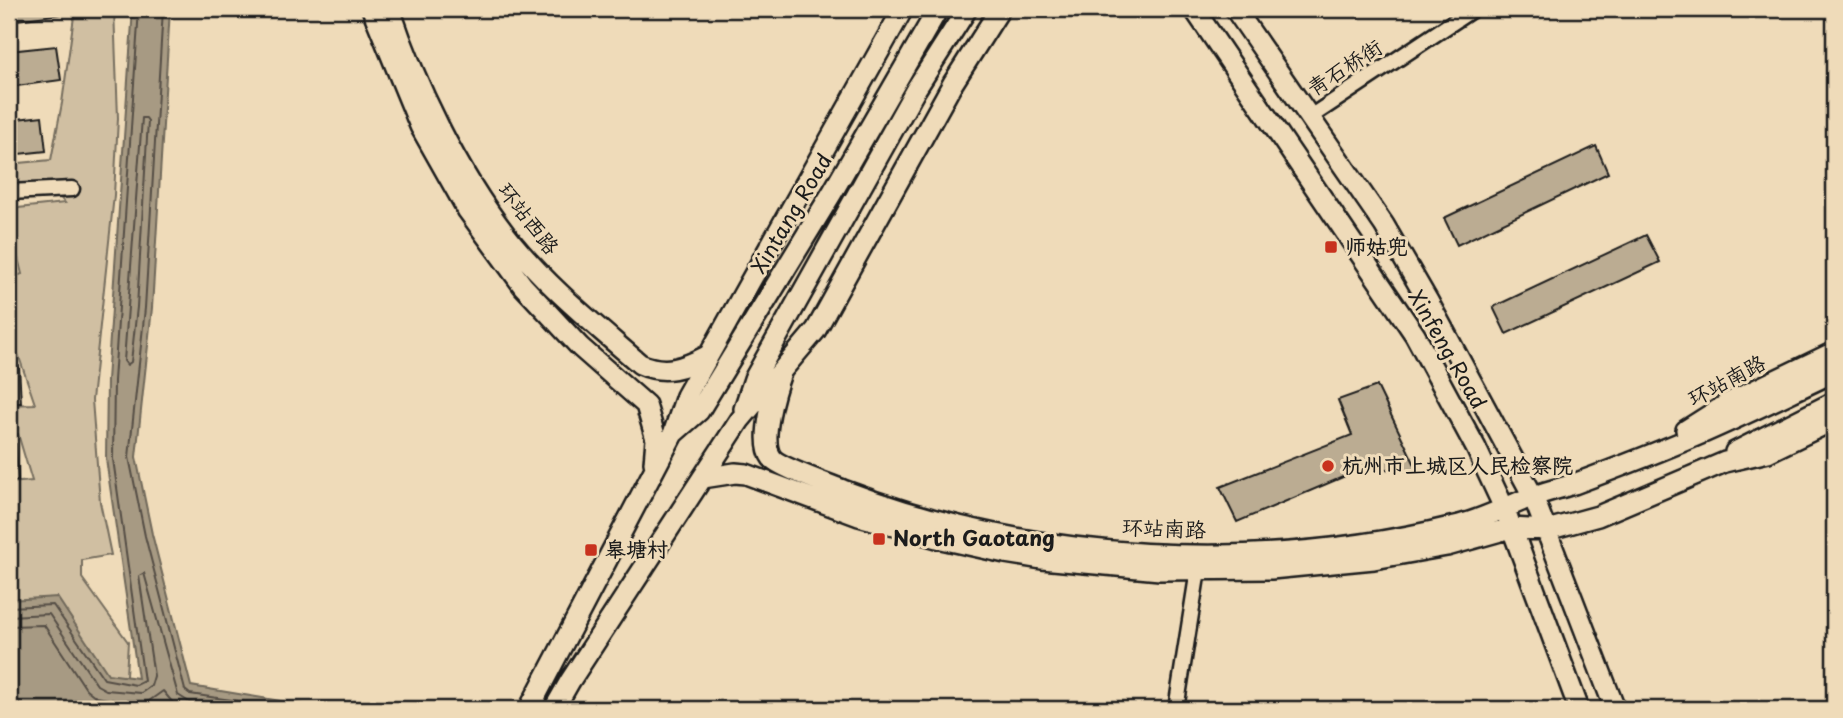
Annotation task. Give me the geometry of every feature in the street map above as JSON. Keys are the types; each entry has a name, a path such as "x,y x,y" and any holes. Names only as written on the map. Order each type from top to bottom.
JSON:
{"main road":[{"path":"372,9 420,126 468,211 523,286 551,317 580,347 646,405 656,439 654,470"},
{"name":"环站西路","path":"390,9 403,49 438,123 474,187 507,236 563,296 640,364 652,369 675,370 707,356"},
{"name":"Xintang Road","path":"529,709 673,434 686,396 707,356 903,9"},
{"name":"Xintang Road","path":"673,434 699,411 832,193 938,9"},
{"path":"740,420 754,379 916,89 967,9"},
{"path":"554,709 740,420 816,330 953,83 1000,9"},
{"name":"Xinfeng Road","path":"1194,9 1415,335 1476,448 1508,519 1579,709"},
{"name":"Xinfeng Road","path":"1235,9 1384,225 1428,301 1533,496 1615,709"},
{"name":"环站南路","path":"1644,457 1730,402 1834,352"},
{"name":"环站南路","path":"782,370 771,403 769,419 769,447 771,457 775,460 890,507 971,528 1044,542 1166,553 1244,553 1310,549 1508,519 1547,530 1598,516 1670,488 1726,462 1768,452 1834,420"},
{"name":"环站南路","path":"1508,519 1533,496 1571,485 1703,433 1834,372"},
{"name":"环站南路","path":"1670,488 1834,402"},
{"path":"703,478 747,474 859,516 937,538 1006,553 1107,566 1198,570 1271,569 1353,562 1447,546 1508,519"}],"street":[{"name":"青石桥街","path":"1310,117 1473,9"},
{"path":"9,192 72,189"},
{"path":"1176,709 1198,570"}],"shaded area":[{"path":"75,9 114,9 118,118 114,195 92,400 100,502 111,555 82,560 82,578 128,642 124,709 9,709 9,483 32,481 18,434 9,434 9,405 35,404 18,354 9,351 9,278 22,274 13,238 9,238 9,209 65,203 47,183 9,186 9,164 51,160"}],"water":[{"path":"133,9 170,9 152,308 136,457 152,534 191,686 329,709 9,709 9,600 57,597 108,674 138,678 106,459 107,380"}],"building":[{"path":"9,9 61,9 62,14 9,21"},
{"path":"56,46 61,80 9,87 9,51"},
{"path":"42,116 46,151 9,155 9,120"},
{"path":"1596,146 1608,173 1457,245 1444,218"},
{"path":"1646,235 1660,262 1506,334 1493,307"},
{"path":"12,246 13,277 9,277 9,247"},
{"path":"19,366 21,403 9,403 9,367"},
{"path":"1377,386 1418,471 1364,468 1237,522 1220,487 1352,435 1338,400"},
{"path":"9,444 16,444 18,481 9,482"}],"place":[{"name":"师姑兜","path":"1331,247"},
{"name":"杭州市上城区人民检察院","path":"1328,466"},
{"name":"North Gaotang","path":"879,539"},
{"name":"皋塘村","path":"591,550"}]}
